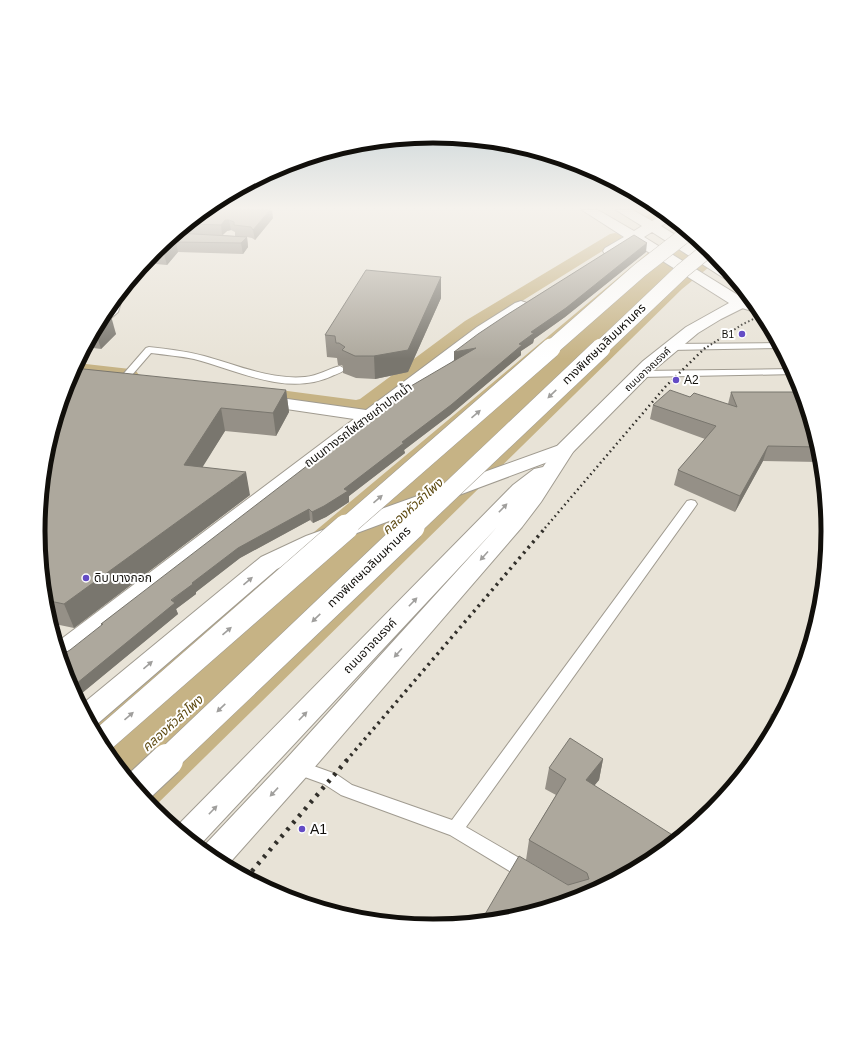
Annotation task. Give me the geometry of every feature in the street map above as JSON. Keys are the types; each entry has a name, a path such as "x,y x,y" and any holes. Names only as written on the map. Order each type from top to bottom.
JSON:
{"main road":[{"path":"104,738 640,270 662,260"},
{"path":"673,260 741,299"},
{"name":"ทางพิเศษเฉลิมมหานคร","path":"139,786 682,270 688,260"},
{"name":"ถนนทางรถไฟสายเก่าปากน้ำ","path":"64,650 483,330 535,298"},
{"name":"ถนนอาจณรงค์","path":"190,834 520,490 561,454 640,374 670,347 692,330 741,299"},
{"path":"115,380 145,384"},
{"path":"246,398 370,416"},
{"path":"90,713 270,563 314,541 517,467 561,454"},
{"name":"ถนนอาจณรงค์","path":"217,854 514,522 534,497 561,454"}],"lane":[{"path":"670,347 775,346"},
{"path":"115,380 149,350 195,356 254,375 274,379 314,379 325,377 340,369"},
{"path":"640,374 787,372"},
{"path":"455,829 691,504"},
{"path":"297,766 330,779 347,790 455,829 542,880"}],"water":[{"name":"คลองหัวลำโพง","path":"640,260 711,260 714,263 682,289 157,804 141,788 125,768 110,747 92,717"}],"building":[{"path":"595,260 626,260 566,308 531,332 534,333 519,344 522,345 451,405 344,489 348,491 324,506 312,512 309,509 238,548 171,600 175,603 77,683 65,653 411,386 476,348 454,352 505,316"},
{"path":"366,270 441,277 408,350 374,356 355,356 342,350 345,347 339,343 336,343 335,336 325,335"},
{"path":"81,369 286,390 273,413 221,408 184,465 246,472 64,604 51,601 48,582 45,532 48,484 52,456 58,431"},
{"path":"670,390 690,397 694,393 737,407 731,392 795,392 813,447 768,446 740,496 678,470 716,426 653,405"},
{"path":"570,738 603,759 586,780 674,836 649,855 628,868 582,890 534,907 485,917 484,916 519,856 568,885 589,879 587,873 529,840 566,779 549,768"}],"waterway":[{"path":"257,393 357,406 367,403 471,325 578,260"},
{"path":"81,369 130,375"}],"railway":[{"path":"704,349 743,324 758,317"},
{"path":"545,528 666,386 705,348"},
{"path":"346,761 546,527"},
{"path":"250,874 347,760"}],"place":[{"name":"B1","path":"742,334"},
{"name":"A2","path":"676,380"},
{"name":"ดิบ บางกอก","path":"86,578"},
{"name":"A1","path":"302,829"}]}
